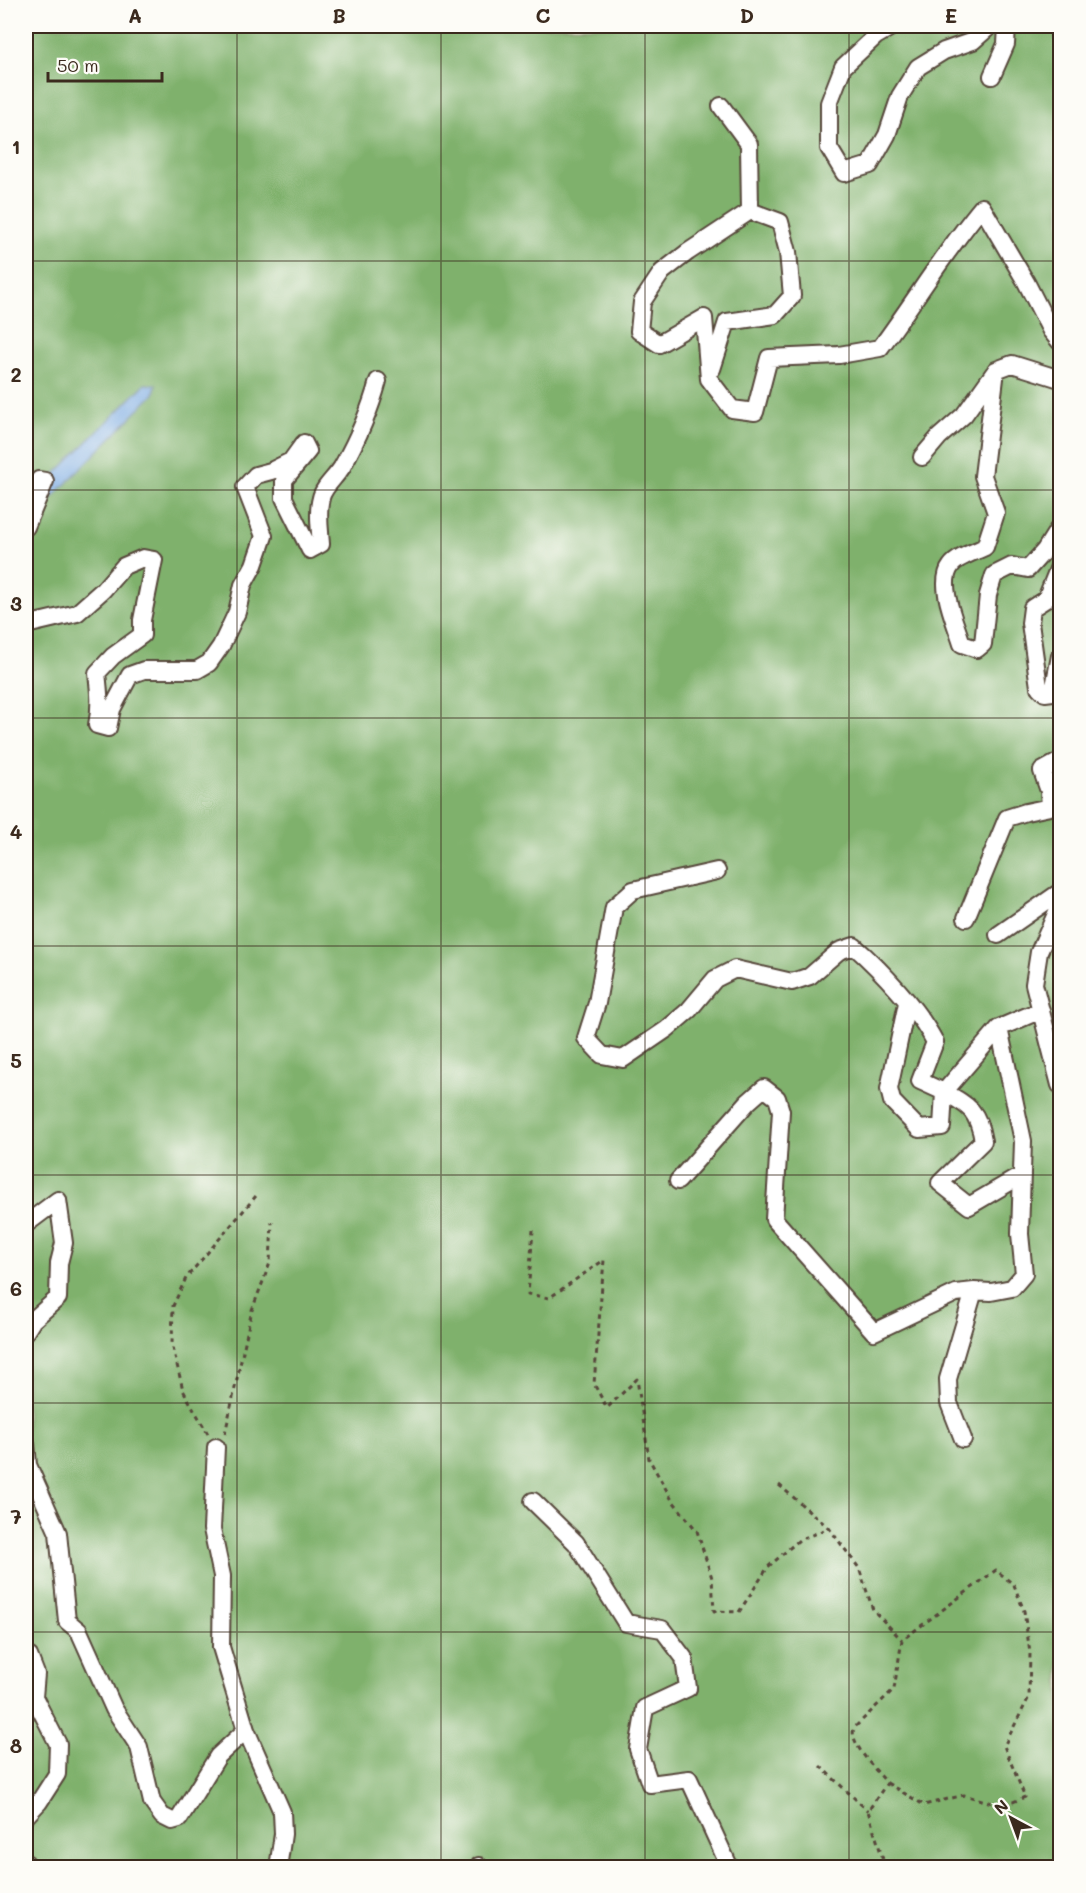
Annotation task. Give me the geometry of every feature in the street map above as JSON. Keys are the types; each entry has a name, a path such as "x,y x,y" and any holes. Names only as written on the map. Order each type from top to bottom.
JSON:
{"street":[{"path":"893,26 876,36 843,67 829,103 829,148 844,173 870,165 887,135 900,96 918,67 944,51 974,41 990,26"},
{"path":"992,76 1006,45 1007,26"},
{"path":"1058,26 1060,39"},
{"path":"721,106 749,144 750,211"},
{"path":"750,211 662,272 642,302 639,331 659,345 704,318 709,379 732,409 755,412 769,358 839,355 880,348 945,253 982,207 1026,282 1051,331 1060,342"},
{"path":"709,379 727,322 776,315 792,296 788,252 780,222 750,211"},
{"path":"922,457 939,437 964,415 996,370 1012,364 1060,379"},
{"path":"996,370 983,476 996,513 984,547 952,564 946,575 945,588 962,644 977,649 983,644 988,595 994,575 1012,566 1028,568 1045,550 1060,526"},
{"path":"26,625 78,613 124,566 143,558 154,560 142,620 142,635 113,656 97,673 99,694 97,725 108,728 112,709 130,675 144,669 197,670 208,663 221,646 237,612 243,585 254,565 264,536 245,487 256,476 291,461 304,443 308,451 284,480 284,498 310,550 321,544 319,514 321,496 354,445 371,405 378,381"},
{"path":"26,504 39,480 45,481 26,527"},
{"path":"1060,564 1046,599 1032,608 1030,623 1039,687 1045,693 1053,692 1060,656"},
{"path":"966,918 1007,818 1050,807 1049,791 1042,771 1060,761"},
{"path":"717,871 633,890 614,907 597,1003 586,1038 602,1055 623,1059 667,1029 689,1010 715,979 735,969 792,982 810,976 839,951 854,946 871,961 927,1026 935,1042 920,1081 966,1103 980,1122 983,1141 940,1183 969,1206 1022,1175"},
{"path":"998,935 1060,892"},
{"path":"1060,905 1039,952 1034,984 1060,1085"},
{"path":"907,1003 889,1089 892,1101 919,1129 942,1127 944,1092 999,1028 1041,1010"},
{"path":"678,1181 748,1102 764,1088 777,1098 781,1111 774,1219 874,1332 956,1293 991,1292 1012,1288 1024,1274 1020,1234 1023,1141 999,1028"},
{"path":"26,1224 58,1200 64,1243 59,1263 58,1298 33,1320 26,1331"},
{"path":"963,1439 949,1403 948,1379 974,1291"},
{"path":"26,1443 28,1465 58,1533 66,1621 80,1630 114,1709 139,1747 152,1802 162,1816 172,1821 179,1820 218,1756 246,1730"},
{"path":"216,1447 212,1529 222,1576 220,1647 246,1730 282,1812 283,1834 278,1868"},
{"path":"533,1501 576,1543 626,1623 662,1629 684,1658 688,1688 645,1708 638,1749 650,1784 689,1779 729,1868"},
{"path":"26,1661 28,1656 36,1674 34,1697 58,1744 57,1774 39,1802 26,1816"},
{"path":"26,1863 28,1868"}],"path":[{"path":"256,1196 186,1278 173,1306 172,1344 183,1390 216,1447 225,1434 252,1310 270,1263 272,1222"},
{"path":"533,1230 528,1294 549,1298 604,1260 594,1384 607,1408 637,1379 649,1459 672,1500 697,1531 712,1578 714,1611 739,1612 768,1567 799,1540 829,1528"},
{"path":"779,1485 829,1528 859,1568 873,1610 902,1640"},
{"path":"996,1570 1014,1585 1024,1611 1030,1653 1029,1697 1004,1746 1025,1797 1003,1806 964,1795 924,1805 887,1783 854,1742 852,1733 854,1728 894,1689 902,1640 996,1570"},
{"path":"820,1766 868,1811 884,1863 883,1868"},
{"path":"868,1811 887,1783"}],"green space":[{"path":"26,26 1060,26 1060,1867 26,1867"}],"water":[{"path":"145,384 156,385 154,394 37,513 26,503"}]}
